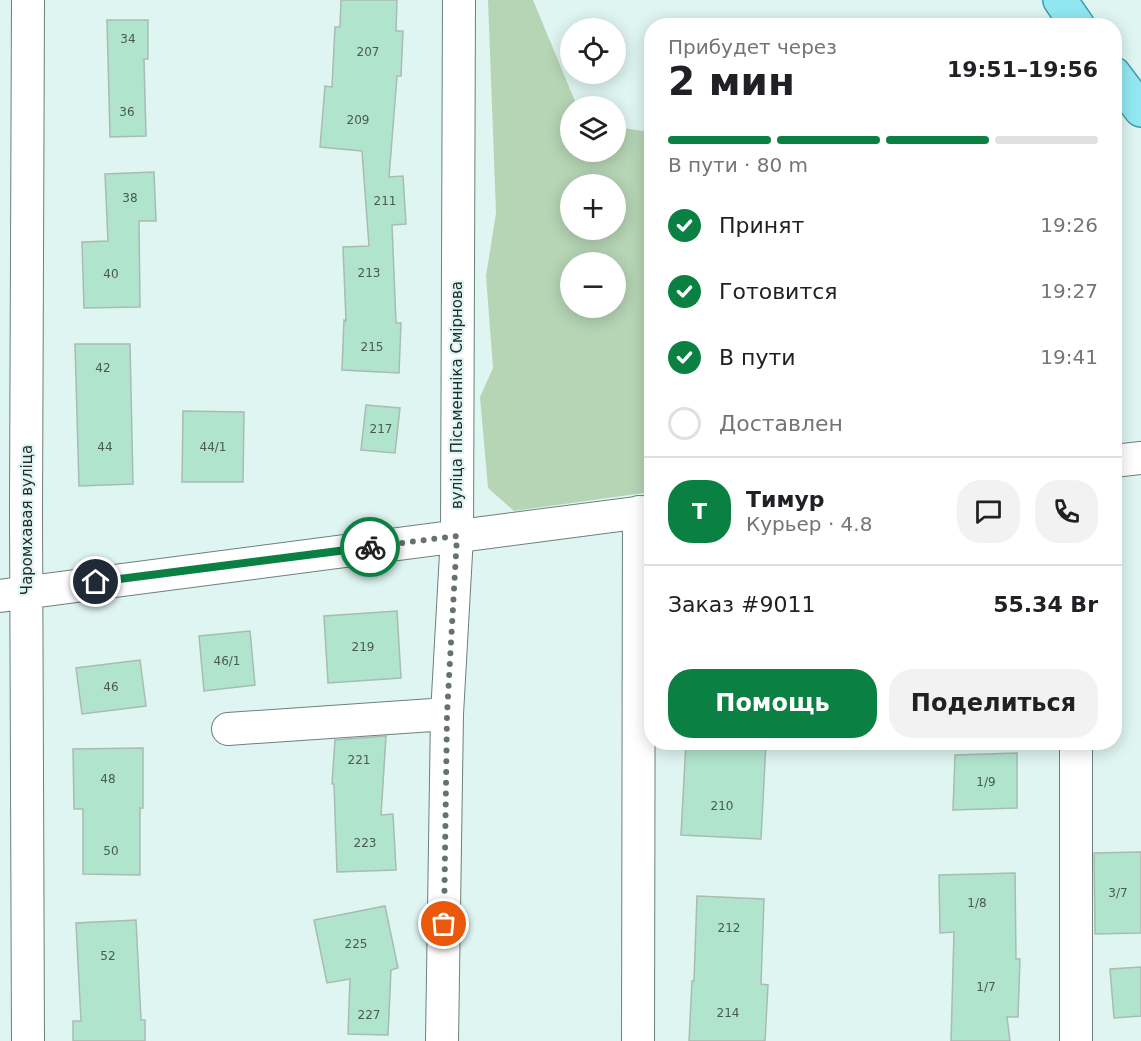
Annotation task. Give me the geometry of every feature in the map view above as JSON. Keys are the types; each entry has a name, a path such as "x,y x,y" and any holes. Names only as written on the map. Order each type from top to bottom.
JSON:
{"main road":[{"path":"1060,0 1072,18"},
{"path":"1122,85 1141,110"}],"street":[{"name":"Чаромхавая вуліца","path":"27,0 14,593 28,1041"},
{"name":"вуліца Пісьменніка Смірнова","path":"442,1041 447,714 457,536 459,0"},
{"path":"1122,460 1141,458"},
{"path":"14,593 644,512"},
{"path":"638,1041 644,588"},
{"path":"228,729 447,714"},
{"path":"1076,750 1076,1041"}],"green space":[{"path":"488,0 533,0 560,65 560,84 568,84 573,96 560,96 560,162 626,162 626,129 644,131 644,493 514,511 488,488 480,397 493,368 486,276 496,213"}],"building":[{"path":"341,0 397,0 396,31 403,31 401,76 397,76 389,177 403,176 406,224 392,225 396,323 401,323 399,373 342,370 344,320 346,321 343,247 369,246 362,151 320,147 325,86 332,87 335,27 340,27"},
{"path":"107,20 148,20 148,59 144,59 146,136 110,137"},
{"path":"154,172 156,221 139,221 140,307 84,308 82,242 108,241 105,174"},
{"path":"75,344 130,344 133,484 79,486"},
{"path":"366,405 400,408 395,453 361,450"},
{"path":"183,411 244,412 243,482 182,482"},
{"path":"397,611 401,678 328,683 324,616"},
{"path":"250,631 255,685 204,691 199,636"},
{"path":"140,660 146,706 82,714 76,668"},
{"path":"386,736 381,815 393,814 396,870 337,872 334,784 332,784 335,740"},
{"path":"143,748 140,875 83,874 83,809 74,809 73,749"},
{"path":"686,750 766,750 761,839 681,835"},
{"path":"1017,753 1017,808 953,810 955,755"},
{"path":"1141,852 1141,933 1095,934 1094,853"},
{"path":"1015,873 1016,959 1020,959 1018,1017 1007,1017 1010,1041 951,1041 954,932 940,933 939,875"},
{"path":"697,896 764,899 761,984 768,985 765,1041 689,1041"},
{"path":"385,906 398,968 391,970 388,1035 348,1034 350,979 327,983 314,920"},
{"path":"136,920 141,1020 145,1020 145,1041 73,1041 73,1021 81,1021 76,923"},
{"path":"1141,967 1141,1016 1114,1018 1110,969"}],"way so far":[{"path":"370,547 457,536 447,714 444,924"}],"route":[{"path":"96,582 370,547"}]}
